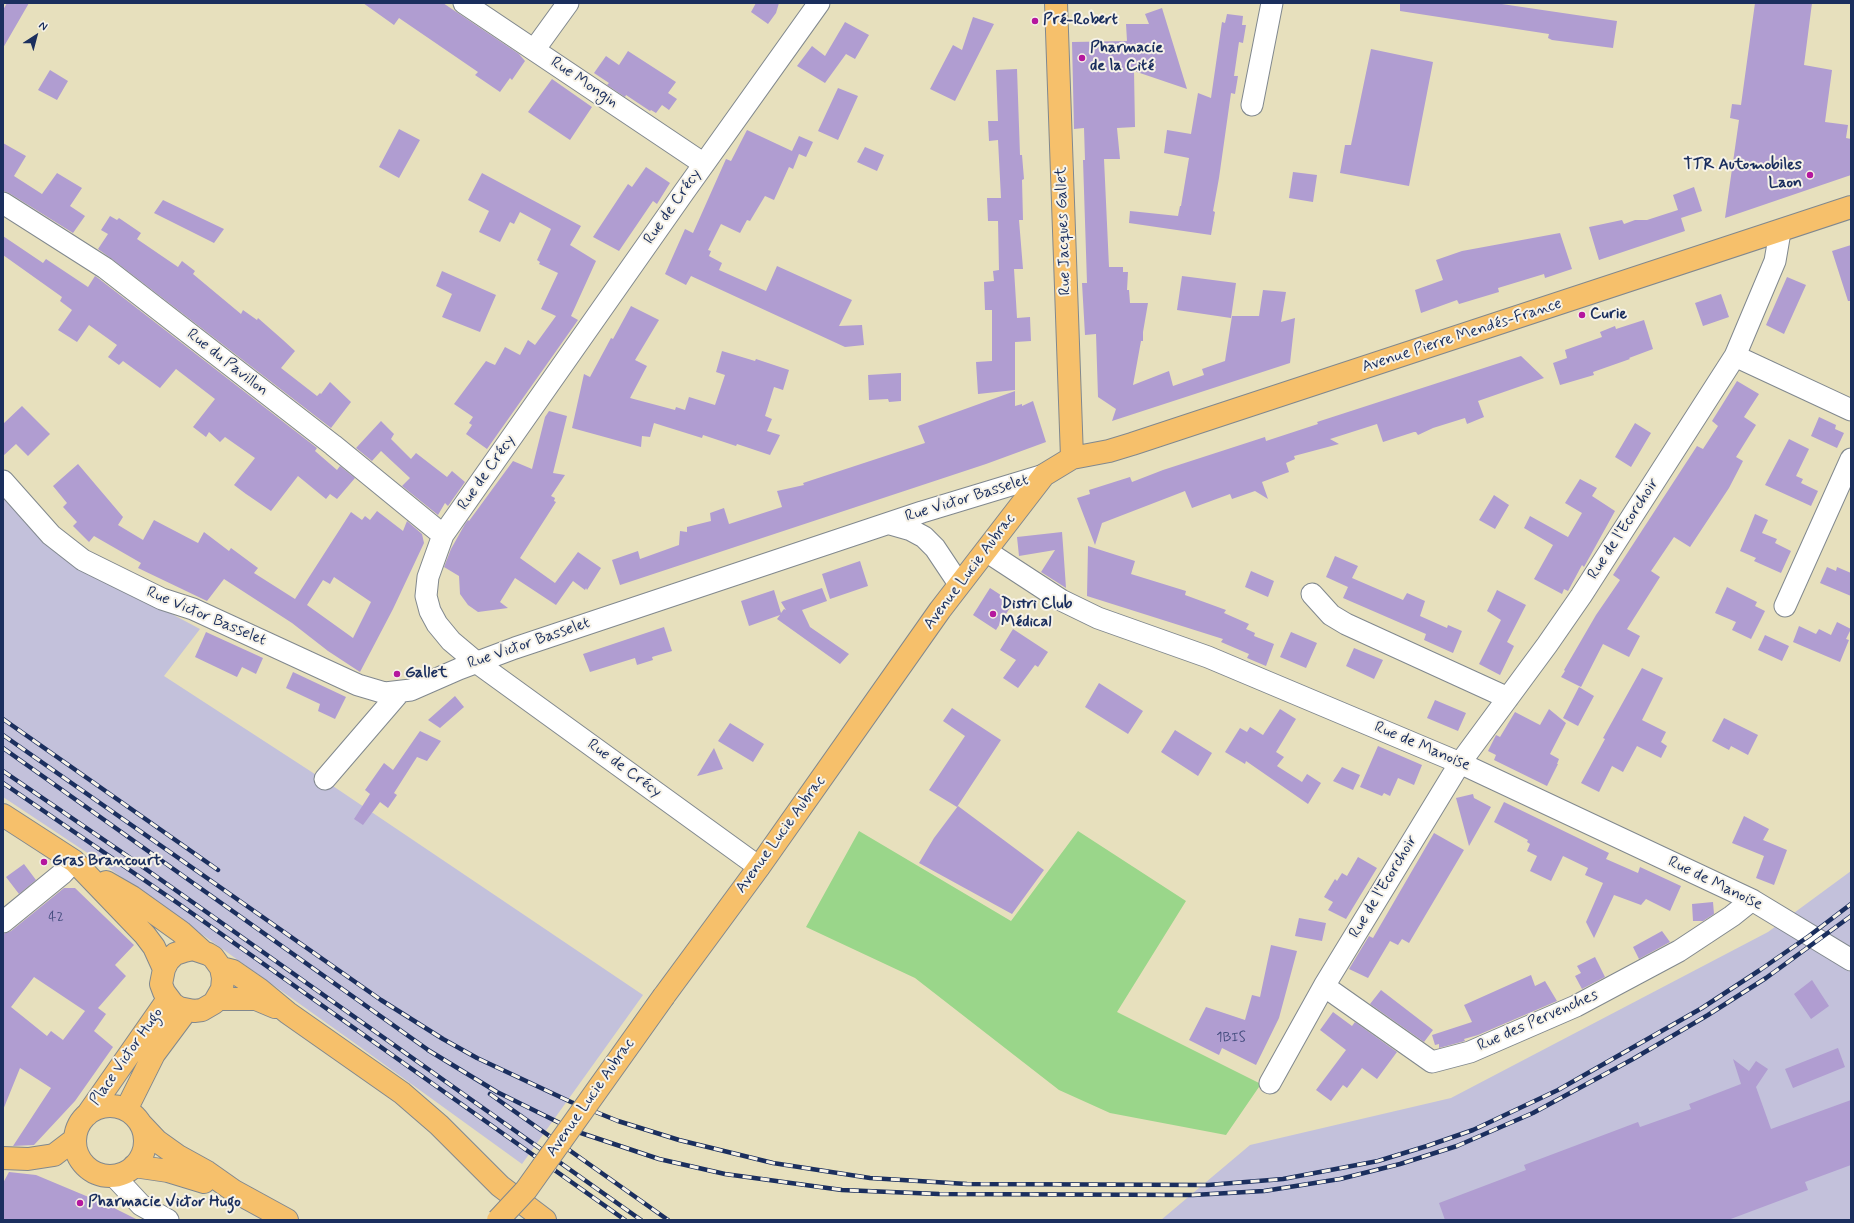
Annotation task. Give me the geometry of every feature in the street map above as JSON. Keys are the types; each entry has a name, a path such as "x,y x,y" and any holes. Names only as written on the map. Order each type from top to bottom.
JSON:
{"main road":[{"name":"Rue Jacques Gallet","path":"1056,3 1072,458"},
{"name":"Avenue Pierre Mendés-France","path":"1072,458 1109,451 1132,444 1780,232 1851,207"},
{"name":"Avenue Lucie Aubrac","path":"498,1220 526,1190 664,996 759,867 959,584 1044,476 1072,458"},
{"path":"3,815 76,863 132,897 181,932 202,951 214,958 221,968 224,978 218,999 210,1006 202,1010 186,1011 173,1004 168,999 162,984 164,968 175,954 193,949 202,951"},
{"path":"76,863 145,935 154,947 164,968"},
{"path":"221,968 234,971 288,1013 407,1097 439,1125 500,1186 545,1220"},
{"name":"Place Victor Hugo","path":"87,1116 168,999"},
{"path":"218,999 256,999 288,1013"},
{"name":"Place Victor Hugo","path":"133,1116 154,1054 186,1011"},
{"path":"86,1166 78,1153 76,1139 81,1122 95,1110 106,1107 116,1107 133,1116 157,1141 178,1156 207,1172 241,1196"},
{"path":"54,1155 86,1166 99,1174 114,1176 125,1173 139,1160 145,1146 144,1134 133,1116"},
{"path":"3,1158 28,1159 54,1155 76,1139"},
{"path":"134,1166 182,1174 241,1196 287,1220"}],"street":[{"name":"Rue Mongin","path":"464,3 704,164"},
{"path":"534,50 568,3"},
{"name":"Rue de Crécy","path":"759,867 476,662 451,641 437,624 430,611 426,596 428,577 443,535 818,3"},
{"path":"1252,105 1272,3"},
{"name":"Rue du Pavillon","path":"3,202 105,268 333,445 443,535"},
{"name":"Rue de l'Ecorchoir","path":"1270,1083 1324,986 1460,763 1581,596 1735,356 1775,261 1780,232"},
{"path":"1735,356 1851,410"},
{"path":"1785,606 1851,459"},
{"name":"Rue Victor Basselet","path":"3,481 51,535 83,560 162,599 193,609 358,685 385,693 399,693 424,686 476,662 810,549 890,524 922,512 1044,476"},
{"name":"Rue Victor Basselet","path":"890,524 911,530 924,537 935,548 959,584"},
{"name":"Rue de Manoise","path":"986,551 1061,600 1098,618 1208,657 1460,763 1752,900 1851,960"},
{"path":"1312,594 1330,615 1346,624 1508,698"},
{"path":"325,779 399,693"},
{"path":"3,922 76,863"},
{"name":"Rue des Pervenches","path":"1324,986 1432,1062 1470,1052 1576,1006 1680,951 1732,916 1752,900"},
{"path":"114,1176 141,1205 168,1220"}],"shaded area":[{"path":"3,493 12,500 57,553 200,629 164,676 324,780 643,995 522,1164 89,854 3,797"},
{"path":"1851,871 1851,1220 1161,1220 1250,1145 1451,1098 1768,932"}],"green space":[{"path":"859,831 1011,921 1078,831 1186,901 1117,1012 1261,1084 1226,1135 1110,1113 1059,1090 915,978 806,927"}],"building":[{"path":"7,3 29,3 3,48 3,10"},
{"path":"363,3 443,3 519,54 525,61 512,80 510,78 500,92 475,75 478,72 399,18 394,25"},
{"path":"756,3 779,3 776,13 768,24 751,12"},
{"path":"1400,3 1495,3 1617,21 1613,48 1552,40 1548,38 1549,34 1400,11"},
{"path":"1755,3 1812,3 1804,65 1832,70 1825,122 1848,125 1846,138 1851,139 1851,175 1725,218 1739,120 1730,118 1732,104 1741,105"},
{"path":"1162,8 1187,89 1134,71 1135,127 1117,128 1120,159 1104,159 1109,267 1123,267 1123,272 1128,272 1127,290 1129,290 1130,303 1148,303 1143,341 1141,341 1133,385 1169,371 1173,386 1204,375 1202,369 1225,361 1232,316 1259,316 1263,290 1286,292 1281,322 1295,318 1290,363 1112,421 1116,409 1098,397 1096,334 1085,335 1082,283 1087,283 1083,160 1085,160 1084,128 1074,129 1072,42 1127,41 1126,24 1149,24 1145,14"},
{"path":"1227,14 1243,16 1242,25 1246,25 1243,43 1239,42 1234,76 1238,76 1235,94 1231,93 1213,211 1215,212 1211,235 1129,223 1130,211 1178,216 1189,158 1164,153 1167,130 1191,134 1198,93 1211,98 1222,22 1225,23"},
{"path":"973,17 994,24 955,101 930,89 953,45 962,50"},
{"path":"845,22 869,35 855,59 846,54 825,83 797,66 812,46 825,56"},
{"path":"1371,49 1433,62 1409,186 1340,173 1345,145 1351,145"},
{"path":"628,51 676,82 668,93 677,99 669,110 662,105 656,113 651,110 650,111 626,95 625,97 607,85 609,83 594,73 606,56 619,65"},
{"path":"1017,69 1020,155 1022,155 1024,179 1022,180 1023,220 1019,220 1023,269 1014,269 1017,318 1030,317 1031,341 1015,342 1015,390 978,394 976,362 992,361 992,310 985,310 984,282 994,281 993,271 999,270 998,221 988,221 987,198 1001,198 998,140 989,141 988,121 998,121 996,70"},
{"path":"50,70 68,81 57,100 38,90"},
{"path":"552,79 592,107 570,140 528,112"},
{"path":"838,88 858,96 838,140 818,131"},
{"path":"399,129 420,140 399,178 379,167"},
{"path":"747,130 792,151 799,136 813,142 806,157 799,154 793,169 789,167 774,200 765,196 750,221 747,220 740,233 721,224 708,250 711,251 709,256 722,263 719,270 766,291 777,266 852,300 839,326 862,325 864,345 845,347 691,276 686,285 665,274 685,229 693,233 726,159 731,161"},
{"path":"3,143 26,156 14,176 42,194 57,173 82,188 70,206 85,216 73,233 9,193 3,191"},
{"path":"865,147 884,155 877,171 857,162"},
{"path":"646,167 670,183 657,204 653,201 619,251 593,237 628,184 632,187"},
{"path":"1293,172 1317,175 1313,202 1289,198"},
{"path":"482,173 581,226 570,245 596,261 571,316 578,320 487,449 466,434 472,425 469,423 473,417 454,404 486,361 495,365 505,347 520,355 528,340 535,345 556,316 541,309 558,273 539,264 540,262 537,260 551,229 520,212 514,224 510,222 500,242 479,232 489,211 468,200"},
{"path":"1694,187 1702,211 1681,218 1685,231 1599,260 1589,227 1622,220 1624,224 1635,220 1647,220 1678,210 1673,195"},
{"path":"163,200 224,229 214,243 154,213"},
{"path":"110,216 117,220 119,218 141,233 137,239 178,267 182,261 195,271 193,274 241,314 243,310 257,320 258,318 295,351 281,368 317,396 320,393 321,394 330,382 351,402 331,428 98,249 108,234 101,230"},
{"path":"1560,233 1572,269 1545,278 1544,274 1498,288 1499,292 1459,304 1457,300 1421,313 1415,290 1443,280 1436,260 1462,251"},
{"path":"3,236 43,263 46,259 88,287 95,276 98,278 317,448 315,451 337,470 340,466 355,478 337,499 330,494 326,499 298,476 271,511 246,494 234,485 255,458 225,437 220,442 209,432 206,437 193,427 215,399 176,369 160,388 123,361 119,365 108,357 117,345 89,325 77,342 58,330 72,310 60,301 62,297 3,255"},
{"path":"1851,245 1851,301 1848,301 1832,251"},
{"path":"442,271 496,295 480,332 442,317 452,294 436,286"},
{"path":"1182,276 1236,283 1231,318 1177,310"},
{"path":"1787,277 1806,285 1784,334 1766,325"},
{"path":"1721,294 1729,317 1703,326 1695,303"},
{"path":"631,306 659,320 635,360 647,366 630,398 675,410 676,407 685,410 689,397 715,405 725,375 716,372 722,351 755,361 756,359 789,370 783,390 774,387 765,416 772,419 767,431 780,435 770,455 737,444 736,446 703,435 702,438 654,423 650,437 642,436 641,447 572,428 584,374 590,377 611,338 613,339"},
{"path":"1644,320 1653,349 1593,372 1594,375 1560,385 1553,363 1567,358 1565,350 1602,337 1600,332 1615,326 1616,329"},
{"path":"1521,356 1544,378 1478,401 1484,417 1467,424 1465,418 1433,428 1418,435 1414,432 1383,442 1377,424 1330,439 1339,444 1294,456 1295,459 1286,463 1289,472 1262,482 1268,499 1255,491 1232,499 1230,494 1192,508 1185,491 1102,523 1095,545 1077,498 1090,494 1089,490 1130,477 1132,482 1163,470 1265,437 1266,441 1318,424 1317,422"},
{"path":"901,373 901,401 889,402 888,399 869,400 868,375"},
{"path":"1737,381 1759,394 1744,417 1756,425 1736,457 1743,461 1729,488 1690,547 1674,537 1651,571 1660,577 1627,629 1640,636 1629,657 1603,644 1581,687 1561,677 1596,615 1620,580 1613,575 1697,446 1703,449 1718,426 1712,421"},
{"path":"1015,391 1015,406 1022,404 1022,406 1033,401 1046,442 986,464 620,585 612,560 638,551 640,559 679,545 680,531 687,532 687,527 711,521 710,513 724,508 729,524 782,507 777,491 804,485 803,483 925,443 918,426"},
{"path":"22,406 50,434 28,456 16,444 3,456 3,424"},
{"path":"549,411 567,416 553,473 565,475 551,496 555,498 554,501 556,502 520,558 555,583 578,552 601,568 587,590 573,581 556,605 515,578 500,602 508,608 478,612 468,605 460,594 459,576 444,567 451,549 465,524 468,520 469,521 513,461 532,469 545,417"},
{"path":"1819,417 1836,425 1835,429 1844,433 1837,448 1811,436"},
{"path":"381,421 394,434 391,439 411,459 416,453 447,477 452,471 465,482 448,506 445,503 438,515 402,486 410,478 381,451 372,461 356,448"},
{"path":"1635,423 1651,433 1631,467 1615,457"},
{"path":"1789,439 1809,449 1796,476 1803,479 1801,483 1818,491 1811,506 1765,485"},
{"path":"78,464 123,517 118,525 143,540 154,520 198,543 204,532 229,551 231,548 258,568 254,573 295,599 351,512 362,520 365,516 370,520 377,511 403,531 407,521 422,534 424,543 393,609 360,672 328,651 292,623 224,579 207,601 138,568 141,563 94,536 89,542 73,526 77,522 63,507 67,503 53,486","holes":["334,577 371,602 353,638 307,605 323,580 330,584"]},
{"path":"1580,479 1597,488 1592,496 1615,511 1584,567 1582,565 1568,591 1564,589 1562,594 1534,579 1553,545 1524,528 1530,516 1568,537 1582,513 1565,503"},
{"path":"1494,495 1509,505 1495,529 1479,520"},
{"path":"1755,514 1768,520 1762,533 1777,539 1775,543 1791,551 1781,573 1754,561 1756,558 1740,551"},
{"path":"1062,532 1066,588 1041,572 1055,550 1019,556 1017,537"},
{"path":"1088,546 1135,561 1131,574 1186,591 1185,595 1226,610 1224,613 1249,624 1246,629 1255,633 1254,636 1274,644 1266,666 1247,658 1249,654 1221,642 1223,639 1087,596"},
{"path":"1335,556 1358,566 1352,578 1403,600 1407,593 1425,601 1420,616 1447,628 1448,625 1462,631 1453,653 1424,640 1426,634 1343,598 1348,587 1326,577"},
{"path":"860,561 868,586 830,599 822,574"},
{"path":"1827,567 1836,571 1837,567 1851,573 1851,596 1820,583"},
{"path":"1251,571 1274,581 1268,597 1245,587"},
{"path":"1727,587 1757,602 1755,606 1765,611 1751,639 1732,630 1736,622 1715,613"},
{"path":"822,588 827,601 802,610 810,627 849,654 840,664 777,619 780,615 749,626 741,601 774,590 781,613 784,609 786,610 781,602"},
{"path":"990,588 1013,603 996,630 973,615"},
{"path":"1497,590 1526,605 1507,642 1514,646 1500,675 1479,664 1501,620 1487,611"},
{"path":"1837,622 1851,629 1846,639 1849,640 1840,662 1793,642 1799,626 1816,634 1819,629 1831,635"},
{"path":"664,627 672,651 652,657 653,660 637,665 635,658 590,672 583,654"},
{"path":"1013,629 1048,652 1038,667 1035,665 1018,688 1003,678 1016,660 1000,650"},
{"path":"206,632 263,658 256,674 242,667 237,677 195,657"},
{"path":"1291,632 1317,643 1306,668 1280,657"},
{"path":"1765,635 1789,646 1782,661 1758,650"},
{"path":"1354,648 1383,660 1374,679 1346,666"},
{"path":"1642,668 1663,678 1642,720 1666,732 1661,742 1667,746 1661,758 1637,746 1623,772 1612,766 1599,792 1581,783 1605,739 1603,738"},
{"path":"293,672 346,697 335,719 318,711 320,704 286,688"},
{"path":"1099,683 1143,711 1128,734 1085,707"},
{"path":"1579,687 1594,696 1578,726 1563,718"},
{"path":"455,696 464,707 440,728 428,720"},
{"path":"1435,700 1466,713 1458,731 1427,718"},
{"path":"952,708 1001,740 957,807 929,790 965,736 943,721"},
{"path":"1280,709 1296,719 1276,752 1284,757 1277,766 1302,782 1307,774 1321,783 1308,804 1246,761 1245,764 1225,752 1240,728 1247,732 1250,727 1263,735"},
{"path":"1549,709 1566,723 1550,754 1559,759 1547,786 1494,760 1496,755 1488,751 1496,735 1500,737 1515,712 1540,725"},
{"path":"1724,718 1758,735 1748,755 1731,746 1729,750 1712,741"},
{"path":"730,723 764,744 753,762 718,741"},
{"path":"1175,730 1212,753 1198,776 1161,752"},
{"path":"420,731 441,741 427,761 417,757 394,793 397,795 388,808 380,802 363,825 354,819 370,794 365,790 384,763 393,770"},
{"path":"1378,746 1422,765 1414,785 1398,778 1390,796 1384,793 1382,796 1360,787"},
{"path":"714,748 723,769 697,776"},
{"path":"1342,767 1360,775 1353,790 1333,781"},
{"path":"1473,794 1474,798 1491,807 1469,846 1456,798"},
{"path":"1504,802 1609,853 1606,859 1638,873 1640,867 1681,886 1670,911 1646,899 1641,905 1614,895 1594,938 1586,922 1603,883 1585,875 1588,868 1563,856 1551,881 1530,871 1537,856 1527,851 1530,844 1527,842 1528,840 1494,822"},
{"path":"958,806 1044,870 1012,914 919,863 934,838"},
{"path":"1744,816 1769,829 1763,840 1787,850 1774,885 1756,878 1764,856 1732,843"},
{"path":"1434,833 1464,850 1409,943 1402,939 1398,945 1390,941 1368,978 1349,969 1369,936 1373,938"},
{"path":"1358,857 1377,868 1346,919 1328,910 1333,902 1324,897 1335,879 1337,881 1342,873 1347,876"},
{"path":"24,864 36,880 19,894 6,877"},
{"path":"64,888 75,888 134,945 115,965 126,976 98,1008 106,1014 94,1031 113,1047 75,1101 34,1145 13,1146 51,1088 20,1068 3,1110 3,934 11,931","holes":["34,977 85,1011 63,1040 51,1031 47,1036 11,1007"]},
{"path":"1713,902 1714,914 1703,921 1693,921 1692,904"},
{"path":"1299,918 1326,923 1322,941 1295,936"},
{"path":"1662,931 1670,942 1639,959 1633,947"},
{"path":"1271,945 1297,951 1279,1018 1256,1065 1222,1048 1219,1055 1189,1040 1206,1007 1245,1020 1252,995 1260,997"},
{"path":"1595,957 1605,977 1582,989 1575,976 1581,973 1577,966"},
{"path":"1531,975 1535,986 1545,981 1557,1001 1478,1035 1464,1039 1465,1041 1439,1048 1439,1044 1435,1045 1432,1035 1472,1022 1464,1005"},
{"path":"1812,980 1829,1006 1811,1019 1794,994"},
{"path":"1381,990 1433,1030 1424,1042 1370,1004"},
{"path":"1333,1012 1352,1026 1355,1022 1397,1052 1377,1079 1362,1068 1347,1088 1343,1085 1331,1101 1316,1090 1346,1050 1320,1030"},
{"path":"1838,1048 1845,1067 1793,1088 1785,1069"},
{"path":"1733,1059 1749,1071 1756,1061 1768,1069 1756,1087 1771,1129 1851,1100 1851,1165 1805,1182 1808,1190 1728,1220 1445,1220 1439,1203 1526,1170 1524,1165 1638,1122 1640,1127 1691,1109 1689,1104 1741,1084"},
{"path":"9,1172 36,1175 110,1206 138,1220 3,1220 3,1183"}],"railway":[{"path":"3,719 218,870"},
{"path":"3,735 381,1000 443,1039 477,1058 571,1102 618,1121 679,1140 773,1163 870,1178 967,1184 1208,1185 1283,1179 1378,1161 1473,1130 1558,1090 1702,1008 1809,936 1851,904"},
{"path":"3,748 431,1052"},
{"path":"3,771 126,855 641,1220"},
{"path":"3,783 179,904 625,1220"},
{"path":"428,1050 497,1092 578,1132 659,1159 725,1174 842,1190 939,1194 1193,1195 1264,1191 1340,1179 1400,1164 1457,1146 1533,1113 1633,1059 1708,1015 1766,978 1851,916"},
{"path":"490,1094 668,1220"}],"place":[{"name":"Pré-Robert","path":"1035,21"},
{"name":"Pharmacie de la Cité","path":"1082,58"},
{"name":"TTR Automobiles Laon","path":"1810,175"},
{"name":"Curie","path":"1582,315"},
{"name":"Distri Club Médical","path":"993,614"},
{"name":"Gallet","path":"397,674"},
{"name":"Gras Brancourt","path":"44,862"},
{"name":"Pharmacie Victor Hugo","path":"80,1203"}]}
